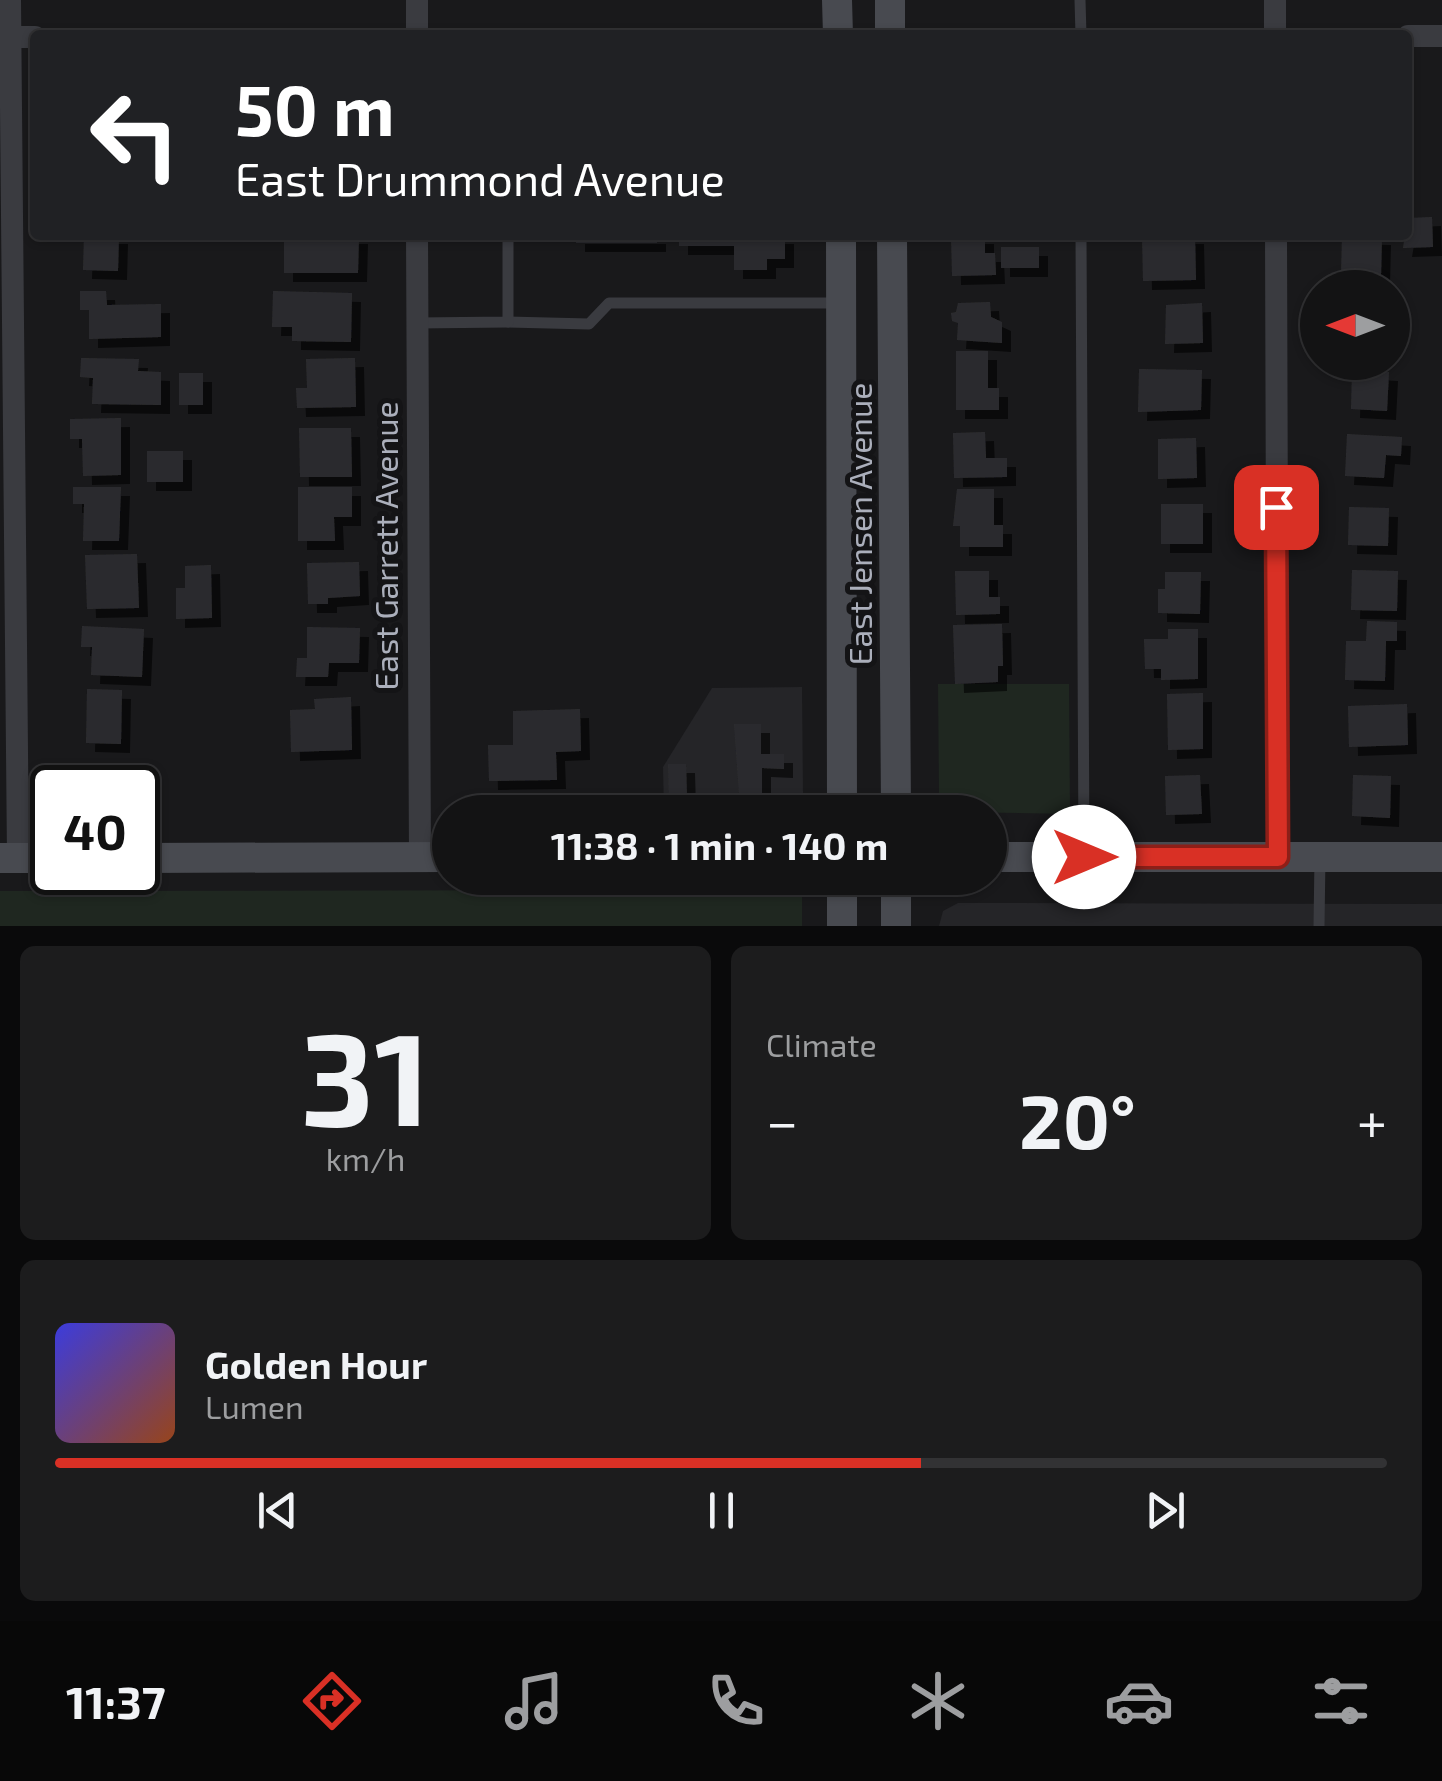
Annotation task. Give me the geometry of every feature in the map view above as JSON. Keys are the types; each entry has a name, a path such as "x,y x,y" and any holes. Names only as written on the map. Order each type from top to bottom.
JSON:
{"main road":[{"path":"838,0 838,30"},
{"path":"890,0 890,30"},
{"name":"East Jensen Avenue","path":"841,240 842,795"},
{"name":"East Jensen Avenue","path":"892,240 896,795"},
{"path":"1007,857 1442,857"},
{"path":"160,858 432,858"},
{"path":"842,895 842,926"},
{"path":"896,895 896,926"}],"street":[{"path":"9,858 5,37 10,0"},
{"path":"417,0 417,30"},
{"path":"1275,0 1275,30"},
{"path":"1412,36 1442,36"},
{"name":"East Garrett Avenue","path":"416,240 433,795"},
{"path":"1276,240 1278,857"}],"lane":[{"path":"1080,0 1081,30"},
{"path":"508,240 508,322"},
{"path":"1082,240 1084,857"},
{"path":"416,323 590,324 609,303 841,304"},
{"path":"1319,926 1320,857"}],"shaded area":[{"path":"938,684 1069,684 1070,814 1007,813 1007,795 939,794"},
{"path":"802,687 802,795 664,795 663,767 712,688"},
{"path":"0,891 30,891 30,895 160,895 160,891 802,895 802,926 0,926"},
{"path":"958,903 1442,904 1442,926 939,926 943,911"}],"building":[{"path":"1432,217 1433,247 1403,248 1404,240 1412,240 1412,218"},
{"path":"84,240 119,240 118,271 83,270"},
{"path":"284,240 359,240 358,273 284,273"},
{"path":"576,240 657,240 657,243"},
{"path":"679,240 785,240 785,259 767,259 767,270 734,270 734,246 679,246"},
{"path":"951,240 985,240 985,253 995,253 996,275 952,276"},
{"path":"1142,240 1195,240 1196,280 1143,281"},
{"path":"1342,240 1382,240 1381,270 1341,270"},
{"path":"1001,247 1039,247 1039,268 1001,268"},
{"path":"80,291 106,291 107,305 161,304 161,337 89,339 89,310 80,310"},
{"path":"273,291 352,293 351,342 292,341 292,327 272,327"},
{"path":"990,302 991,317 1002,322 1002,343 957,340 958,323 952,321 951,313 956,312 958,303"},
{"path":"1202,303 1203,343 1165,344 1166,305"},
{"path":"956,351 988,351 988,388 999,388 999,410 956,410"},
{"path":"81,358 139,359 138,371 161,372 161,405 92,404 93,378 80,377"},
{"path":"355,358 356,407 297,408 296,388 307,388 306,359"},
{"path":"1139,369 1202,370 1201,410 1138,412"},
{"path":"179,373 203,373 203,405 179,405"},
{"path":"1352,380 1389,380 1387,411 1351,409"},
{"path":"121,418 121,475 83,476 82,439 70,439 70,419"},
{"path":"299,428 351,428 352,477 300,477"},
{"path":"985,432 986,458 1007,458 1007,477 954,478 953,433"},
{"path":"1347,434 1402,437 1401,456 1386,455 1384,478 1345,476"},
{"path":"1196,438 1197,478 1158,479 1158,439"},
{"path":"147,451 183,451 183,482 147,482"},
{"path":"73,487 121,487 119,541 83,541 84,504 73,504"},
{"path":"298,487 352,487 352,517 334,517 335,541 298,541"},
{"path":"957,489 994,489 994,525 1003,525 1003,547 960,547 960,526 953,526"},
{"path":"1161,504 1203,504 1203,544 1161,544"},
{"path":"1349,507 1389,508 1388,546 1348,545"},
{"path":"137,554 139,608 87,609 85,555"},
{"path":"359,562 360,596 328,598 328,604 308,604 307,563"},
{"path":"211,565 212,618 176,619 176,588 185,588 185,566"},
{"path":"1352,570 1398,571 1397,611 1351,610"},
{"path":"955,571 989,571 989,597 1000,597 1000,614 956,615"},
{"path":"1165,572 1201,572 1200,614 1158,613 1158,589 1165,589"},
{"path":"1367,621 1397,622 1397,641 1386,641 1385,681 1345,680 1346,641 1366,641"},
{"path":"1002,624 1003,666 998,666 998,682 955,684 953,625"},
{"path":"82,626 144,629 142,677 91,675 92,647 81,647"},
{"path":"307,627 360,628 359,663 329,663 328,677 296,677 297,658 307,658"},
{"path":"1168,629 1198,629 1198,679 1161,680 1161,669 1145,669 1144,639 1168,639"},
{"path":"87,689 122,690 121,744 86,743"},
{"path":"1203,693 1203,749 1168,750 1167,694"},
{"path":"351,697 352,750 291,752 290,710 315,709 314,699"},
{"path":"1407,704 1408,745 1349,747 1348,706"},
{"path":"580,709 581,751 556,752 557,780 489,781 488,745 513,745 513,711"},
{"path":"734,724 761,724 761,754 784,754 784,769 762,768 762,793 739,793"},
{"path":"668,764 686,764 687,795 669,795"},
{"path":"1200,775 1202,814 1166,815 1165,776"},
{"path":"1353,775 1391,776 1390,818 1352,816"}],"route":[{"path":"1084,857 1278,857 1276,507"}]}
